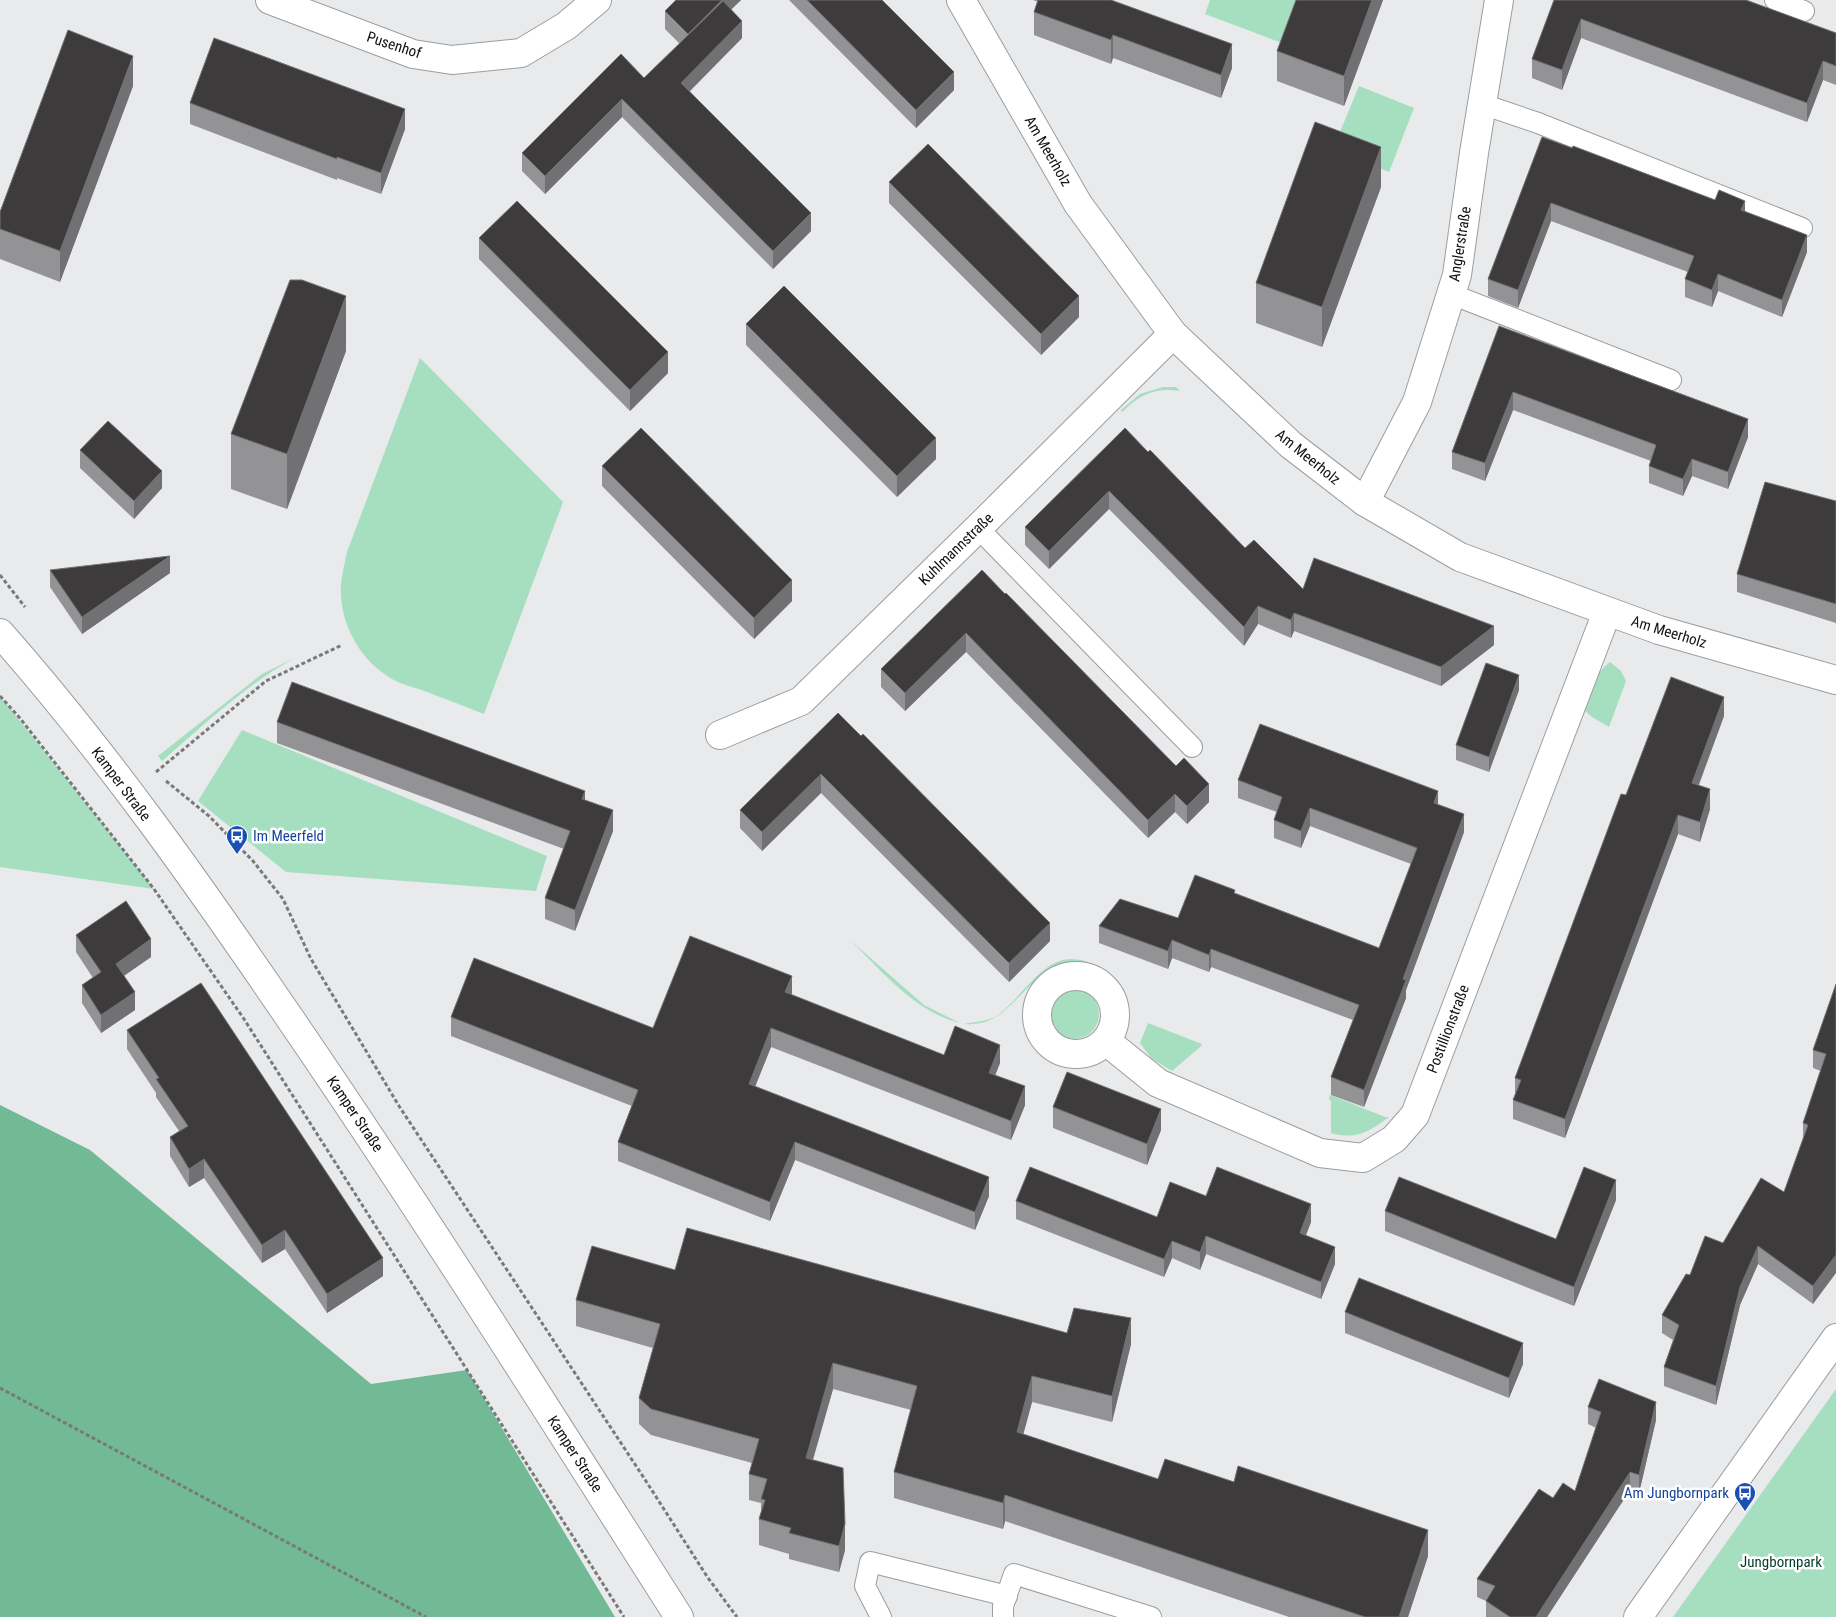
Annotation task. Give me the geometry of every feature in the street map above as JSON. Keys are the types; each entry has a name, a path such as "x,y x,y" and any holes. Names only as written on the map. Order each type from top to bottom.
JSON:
{"street":[{"name":"Pusenhof","path":"270,0 413,54 452,60 520,53 566,26 597,0"},
{"name":"Am Meerholz","path":"961,0 1078,204 1173,334 1291,445 1365,502 1460,556 1659,630 1836,680"},
{"name":"Anglerstraße","path":"1365,502 1417,402 1457,275 1499,0"},
{"name":"Kuhlmannstraße","path":"720,735 801,701 1173,334"},
{"name":"Postillionstraße","path":"1106,1041 1158,1083 1320,1153 1363,1158 1394,1139 1415,1115 1607,612"},
{"name":"Kamper Straße","path":"0,633 32,669 107,764 234,936 357,1117 679,1617"},
{"path":"1638,1617 1836,1338"}],"lane":[{"path":"1775,0 1804,11"},
{"path":"1482,104 1538,123 1802,228"},
{"path":"1451,294 1671,380"},
{"path":"978,528 1192,747"},
{"path":"881,1617 865,1586 870,1562 1007,1596"},
{"path":"1003,1617 1003,1606 1014,1574 1151,1617"}],"path":[{"path":"0,575 30,613"},
{"path":"150,765 156,772 266,681 342,645"},
{"path":"0,696 19,717 154,889 244,1019 624,1617"},
{"path":"164,779 209,816 253,861 283,899 311,960 399,1106 708,1578 737,1617"},
{"path":"0,1388 426,1617"}],"green space":[{"path":"1210,0 1298,0 1282,43 1205,14"},
{"path":"1359,86 1414,108 1389,172 1333,149"},
{"path":"420,358 563,502 484,714 401,683 386,675 366,658 358,647 346,623 343,609 341,585 347,552"},
{"path":"1163,387 1176,387 1180,391 1155,391 1141,397 1122,412 1121,410 1140,394"},
{"path":"295,658 242,693 162,761 158,756 262,674"},
{"path":"1610,662 1621,671 1626,681 1609,727 1592,717 1582,708 1596,677"},
{"path":"0,696 154,889 0,867"},
{"path":"242,730 547,856 536,891 286,872 198,801"},
{"path":"850,940 924,1005 960,1023 928,1010 914,1000 887,977"},
{"path":"1070,959 1082,960 1095,965 1094,968 1070,964 1050,971 1032,984 995,1017 1032,981 1059,961"},
{"path":"1074,989 1084,991 1092,996 1097,1004 1099,1014 1097,1024 1092,1032 1084,1037 1074,1039 1064,1037 1056,1032 1051,1024 1049,1014 1051,1004 1056,996 1064,991"},
{"path":"995,1017 980,1023 964,1024 986,1020"},
{"path":"1148,1023 1202,1044 1172,1071 1152,1059 1140,1043"},
{"path":"1330,1095 1389,1117 1375,1127 1355,1135 1348,1136 1331,1133"},
{"path":"0,1105 90,1150 371,1384 467,1370 615,1617 0,1617"},
{"name":"Jungbornpark","path":"1836,1389 1836,1617 1673,1617"}],"building":[{"path":"676,0 722,0 688,34 665,11"},
{"path":"807,0 882,0 954,72 916,110"},
{"path":"1038,0 1111,0 1232,44 1221,75 1113,35 1111,40 1034,12"},
{"path":"1296,0 1372,0 1344,76 1277,51"},
{"path":"1554,0 1746,0 1836,33 1836,66 1823,61 1807,103 1581,19 1562,70 1532,59"},
{"path":"723,1 742,21 681,83 811,213 773,251 622,99 545,176 522,153 621,54 644,78"},
{"path":"68,30 133,56 60,251 0,229 0,212"},
{"path":"214,38 405,109 381,173 337,157 337,159 190,103"},
{"path":"1315,122 1381,147 1322,307 1256,283"},
{"path":"1542,137 1572,148 1573,146 1715,200 1719,190 1745,201 1741,210 1807,235 1782,300 1718,274 1712,290 1685,279 1694,256 1551,203 1518,290 1488,279"},
{"path":"928,144 1079,296 1041,334 889,182"},
{"path":"517,201 668,352 630,390 479,238"},
{"path":"290,280 302,280 346,296 287,454 231,434"},
{"path":"784,286 936,438 897,476 746,324"},
{"path":"1499,326 1748,419 1728,472 1692,459 1683,479 1649,466 1656,445 1513,392 1485,463 1452,452"},
{"path":"108,421 162,471 134,501 80,450"},
{"path":"641,428 792,580 754,618 602,466"},
{"path":"1125,428 1148,452 1150,450 1245,548 1254,540 1303,589 1314,558 1494,626 1441,667 1294,613 1291,620 1258,606 1244,627 1109,491 1049,551 1025,527"},
{"path":"1765,482 1836,501 1836,604 1737,574"},
{"path":"170,556 82,617 50,570"},
{"path":"982,570 1176,766 1184,758 1209,784 1187,806 1175,794 1148,820 966,633 905,693 881,669"},
{"path":"1486,663 1519,675 1489,757 1456,745"},
{"path":"1671,677 1724,697 1692,783 1710,789 1700,822 1678,815 1565,1119 1513,1100 1521,1080 1515,1078 1621,794 1626,795"},
{"path":"292,682 585,791 582,799 613,810 575,910 545,898 570,831 277,722"},
{"path":"838,713 861,736 863,734 1050,923 1009,963 821,774 762,832 740,810"},
{"path":"1260,724 1438,791 1434,803 1464,814 1403,979 1406,980 1364,1090 1331,1077 1359,1005 1211,949 1209,955 1172,940 1168,951 1099,926 1120,899 1178,918 1195,875 1235,890 1234,893 1379,948 1417,848 1310,808 1301,831 1274,820 1282,797 1238,780"},
{"path":"126,901 151,939 116,964 135,992 101,1015 82,985 101,972 76,935"},
{"path":"690,936 792,976 785,992 944,1055 955,1026 1000,1045 989,1073 1025,1086 1011,1121 771,1028 749,1084 989,1177 975,1212 795,1142 770,1202 618,1142 638,1090 451,1017 474,958 653,1028"},
{"path":"201,983 383,1258 327,1294 285,1230 262,1245 204,1159 189,1169 170,1137 188,1126 156,1079 159,1078 127,1030"},
{"path":"1836,984 1836,1255 1813,1286 1758,1246 1740,1287 1716,1386 1664,1367 1679,1325 1662,1315 1686,1274 1690,1275 1705,1236 1723,1243 1761,1178 1784,1192 1808,1125 1803,1123 1826,1054 1813,1050"},
{"path":"1067,1072 1161,1109 1147,1144 1053,1107"},
{"path":"1030,1167 1157,1217 1170,1182 1206,1196 1217,1167 1311,1204 1300,1233 1335,1247 1321,1282 1206,1236 1200,1252 1172,1241 1164,1259 1016,1201"},
{"path":"1584,1167 1616,1180 1574,1287 1385,1211 1399,1177 1556,1239"},
{"path":"687,1228 1067,1333 1074,1308 1131,1318 1112,1396 1032,1376 1017,1432 1158,1479 1165,1459 1234,1482 1238,1466 1428,1530 1399,1617 1365,1617 1005,1495 1003,1503 894,1472 917,1386 833,1363 806,1458 843,1468 845,1524 839,1546 789,1533 791,1528 759,1519 765,1500 761,1499 767,1479 749,1474 759,1439 651,1409 639,1398 660,1324 576,1300 592,1246 675,1270"},
{"path":"1359,1278 1523,1343 1509,1378 1345,1312"},
{"path":"1599,1379 1656,1402 1639,1475 1630,1472 1536,1617 1510,1617 1486,1601 1495,1586 1477,1579 1539,1489 1553,1498 1563,1483 1575,1491 1601,1412 1588,1407"}],"place":[{"name":"Im Meerfeld","path":"237,855"},
{"name":"Am Jungbornpark","path":"1745,1512"}]}
